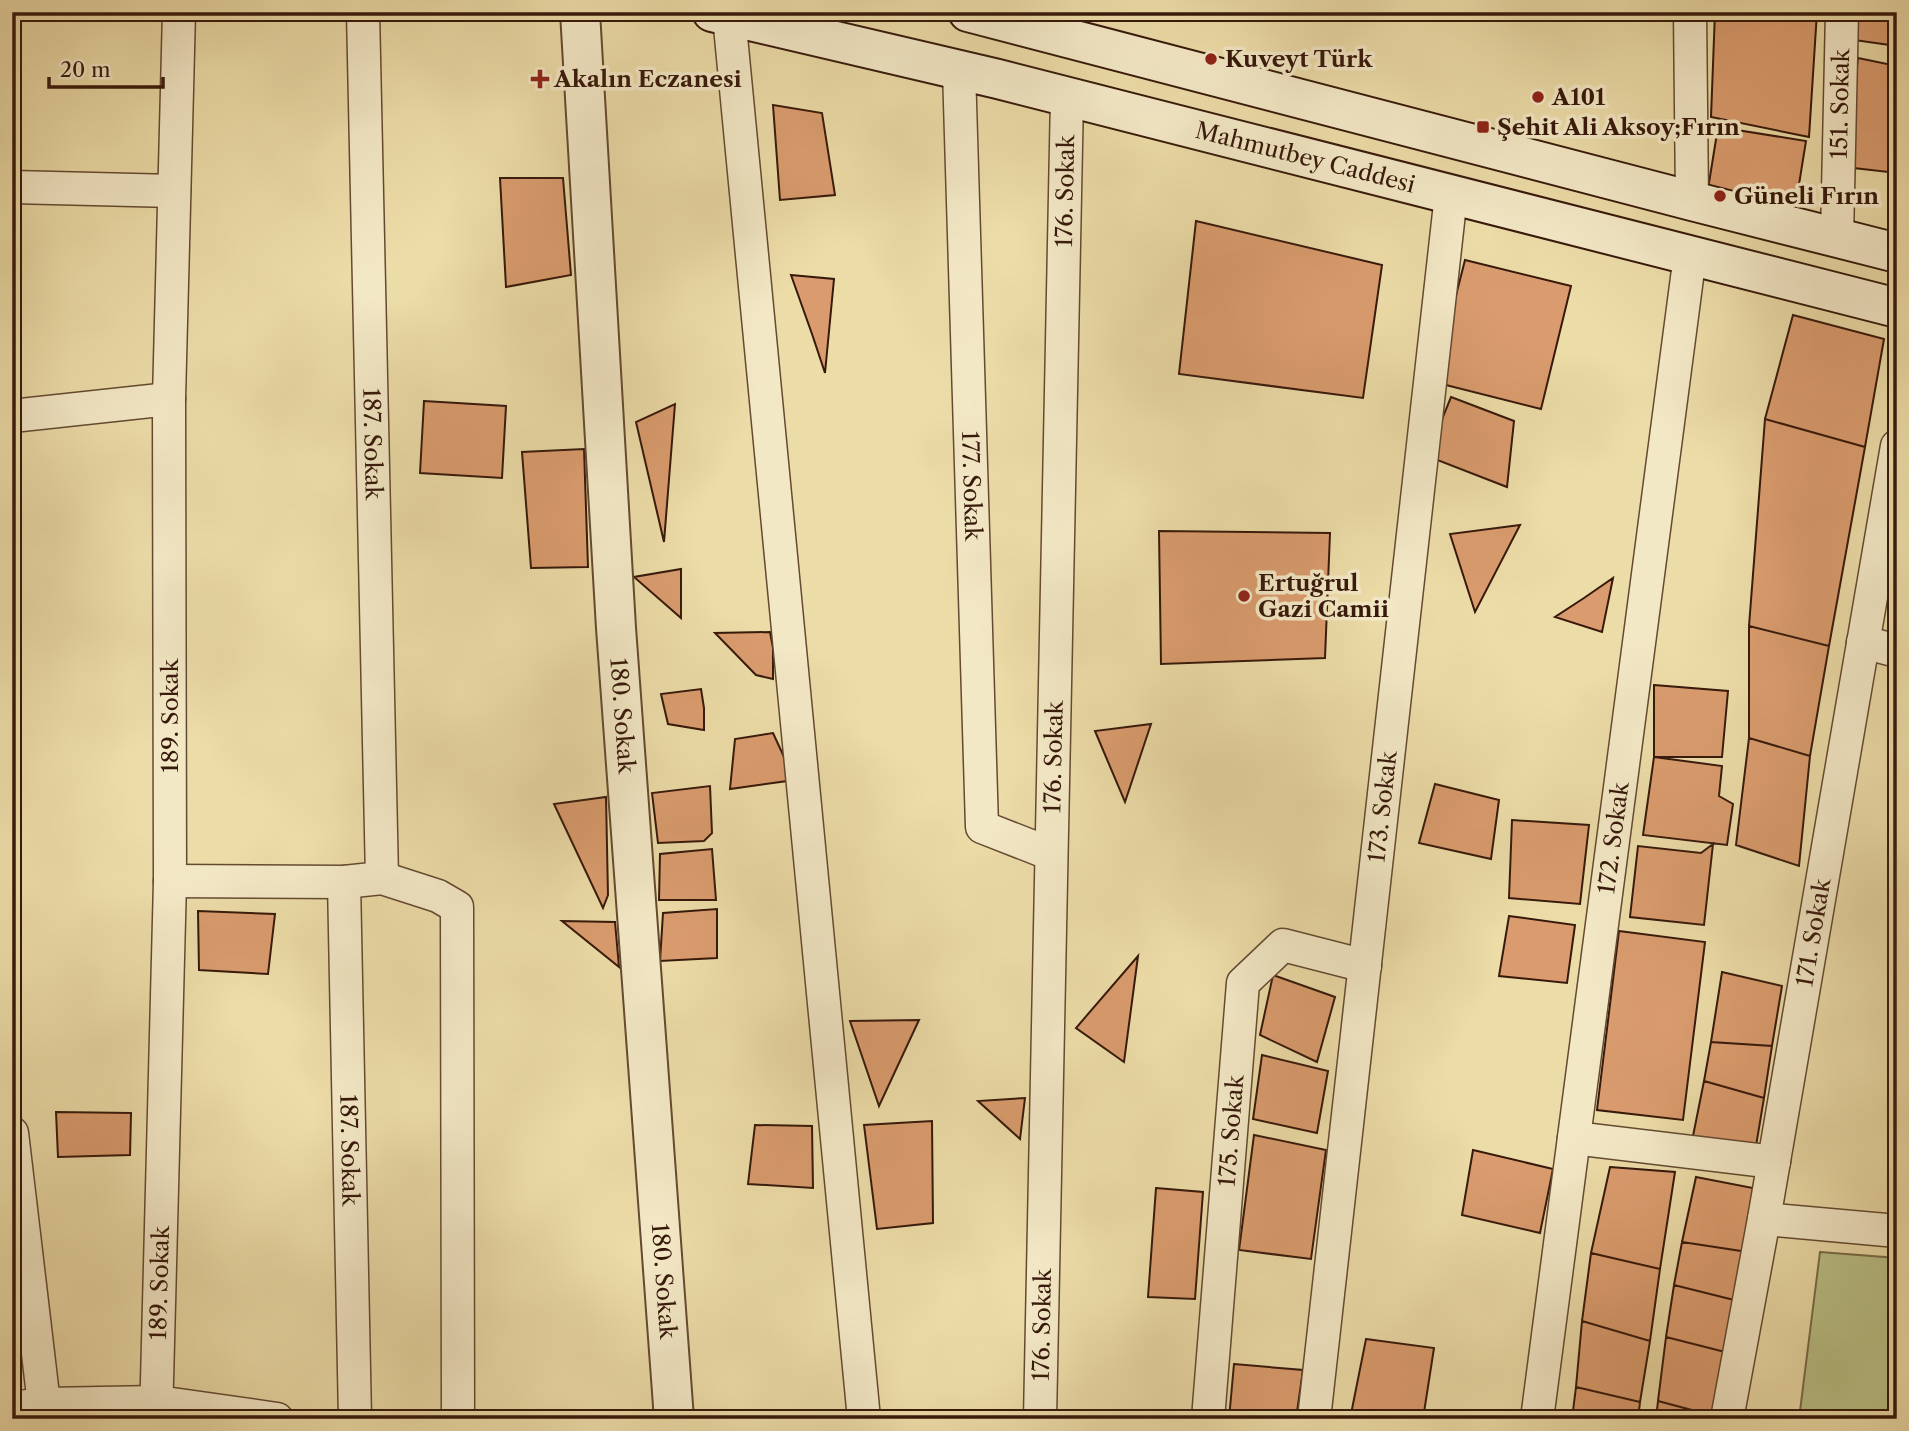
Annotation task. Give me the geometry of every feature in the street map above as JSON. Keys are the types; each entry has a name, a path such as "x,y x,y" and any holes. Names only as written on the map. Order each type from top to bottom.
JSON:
{"main road":[{"name":"180. Sokak","path":"580,12 617,642 674,1419"},
{"path":"968,12 1053,23 1692,201 1897,253"},
{"name":"Mahmutbey Caddesi","path":"720,14 959,70 1897,308"}],"street":[{"name":"189. Sokak","path":"157,1410 170,881 169,399 179,12"},
{"name":"187. Sokak","path":"363,12 382,878"},
{"path":"1690,12 1692,201"},
{"name":"151. Sokak","path":"1837,237 1842,12"},
{"path":"720,14 864,1419"},
{"name":"177. Sokak","path":"959,70 982,827 1051,855"},
{"name":"176. Sokak","path":"1040,1419 1067,97"},
{"path":"12,187 174,191"},
{"name":"173. Sokak","path":"1314,1419 1451,195"},
{"name":"172. Sokak","path":"1537,1419 1690,255"},
{"path":"12,416 169,399"},
{"name":"171. Sokak","path":"1727,1419 1765,1219 1897,446"},
{"path":"1863,642 1897,651"},
{"path":"170,881 344,882 382,878 438,896 457,907 458,1419"},
{"name":"187. Sokak","path":"344,882 355,1419"},
{"name":"175. Sokak","path":"1208,1419 1243,983 1283,945 1365,966"},
{"path":"12,1133 44,1404"},
{"path":"1574,1138 1774,1162"},
{"path":"1765,1219 1897,1231"},
{"path":"12,1408 44,1404 277,1419"}],"green space":[{"path":"1820,1252 1897,1258 1897,1419 1799,1419"}],"building":[{"path":"1715,12 1817,12 1809,137 1711,117"},
{"path":"1859,12 1897,12 1897,46 1854,40"},
{"path":"1858,58 1897,66 1897,173 1845,167"},
{"path":"773,105 822,113 835,195 780,200"},
{"path":"1718,127 1806,141 1796,203 1708,189"},
{"path":"500,178 563,178 571,275 506,287"},
{"path":"1196,221 1382,265 1363,398 1179,374"},
{"path":"1465,260 1571,286 1541,409 1434,382"},
{"path":"791,275 834,279 825,373 812,334"},
{"path":"1793,315 1884,339 1865,447 1765,419"},
{"path":"1451,397 1514,421 1507,487 1427,456"},
{"path":"424,401 506,406 502,478 420,473"},
{"path":"675,404 664,542 636,422"},
{"path":"1765,419 1865,447 1829,646 1749,626"},
{"path":"584,449 588,567 531,568 522,452"},
{"path":"1520,525 1475,612 1450,534"},
{"name":"Ertuğrul Gazi Camii","path":"1159,531 1330,533 1325,658 1161,664"},
{"path":"681,569 681,618 634,577"},
{"path":"1613,578 1602,632 1555,617 1584,598"},
{"path":"1749,626 1829,646 1810,756 1749,738"},
{"path":"770,632 773,679 756,675 715,633"},
{"path":"1654,685 1728,691 1722,757 1654,757"},
{"path":"701,689 704,730 668,724 661,694"},
{"path":"1151,724 1125,802 1095,731"},
{"path":"773,733 790,770 787,781 730,789 735,739"},
{"path":"1749,738 1810,756 1799,866 1736,845"},
{"path":"1654,757 1722,766 1719,796 1733,804 1727,845 1643,835"},
{"path":"1435,784 1499,800 1491,859 1419,843"},
{"path":"710,786 712,833 704,841 658,843 652,793"},
{"path":"606,797 608,895 603,908 554,804"},
{"path":"1512,820 1589,825 1580,904 1509,898"},
{"path":"1713,844 1704,925 1630,917 1638,846 1701,853"},
{"path":"712,849 716,900 659,900 660,854"},
{"path":"717,909 717,958 660,961 663,913"},
{"path":"198,911 275,914 268,974 199,970"},
{"path":"1509,916 1575,925 1567,983 1499,976"},
{"path":"562,921 615,922 619,967"},
{"path":"1619,931 1705,942 1683,1120 1597,1110"},
{"path":"1138,956 1124,1062 1076,1028"},
{"path":"1722,972 1782,986 1772,1046 1711,1042"},
{"path":"1273,975 1335,997 1317,1062 1260,1035"},
{"path":"919,1020 879,1106 850,1021"},
{"path":"1711,1042 1772,1046 1764,1098 1704,1081"},
{"path":"1262,1055 1328,1071 1317,1133 1253,1119"},
{"path":"1704,1081 1764,1098 1755,1152 1693,1136"},
{"path":"1025,1098 1020,1139 978,1101"},
{"path":"56,1112 131,1113 130,1155 58,1157"},
{"path":"932,1121 933,1223 877,1229 864,1125"},
{"path":"755,1125 812,1126 813,1188 748,1184"},
{"path":"1897,1132 1897,1167 1890,1165"},
{"path":"1254,1135 1326,1150 1311,1259 1239,1250"},
{"path":"1473,1150 1553,1169 1540,1233 1462,1215"},
{"path":"1610,1167 1675,1172 1660,1269 1591,1253"},
{"path":"1696,1177 1758,1189 1748,1252 1682,1242"},
{"path":"1156,1188 1203,1192 1195,1299 1148,1297"},
{"path":"1682,1242 1748,1252 1738,1301 1674,1285"},
{"path":"1591,1253 1660,1269 1650,1341 1582,1321"},
{"path":"1674,1285 1738,1301 1729,1353 1666,1337"},
{"path":"1582,1321 1650,1341 1640,1402 1576,1387"},
{"path":"1666,1337 1729,1353 1718,1417 1658,1401"},
{"path":"1366,1339 1434,1348 1423,1419 1350,1419"},
{"path":"1234,1364 1303,1370 1296,1419 1229,1419"},
{"path":"1576,1387 1640,1402 1638,1419 1572,1419"},
{"path":"1658,1401 1718,1417 1656,1419"}],"place":[{"name":"Kuveyt Türk","path":"1211,59"},
{"name":"Akalın Eczanesi","path":"540,79"},
{"name":"A101","path":"1538,97"},
{"name":"Şehit Ali Aksoy;Fırın","path":"1483,127"},
{"name":"Güneli Fırın","path":"1720,196"},
{"name":"Ertuğrul Gazi Camii","path":"1244,596"}]}
